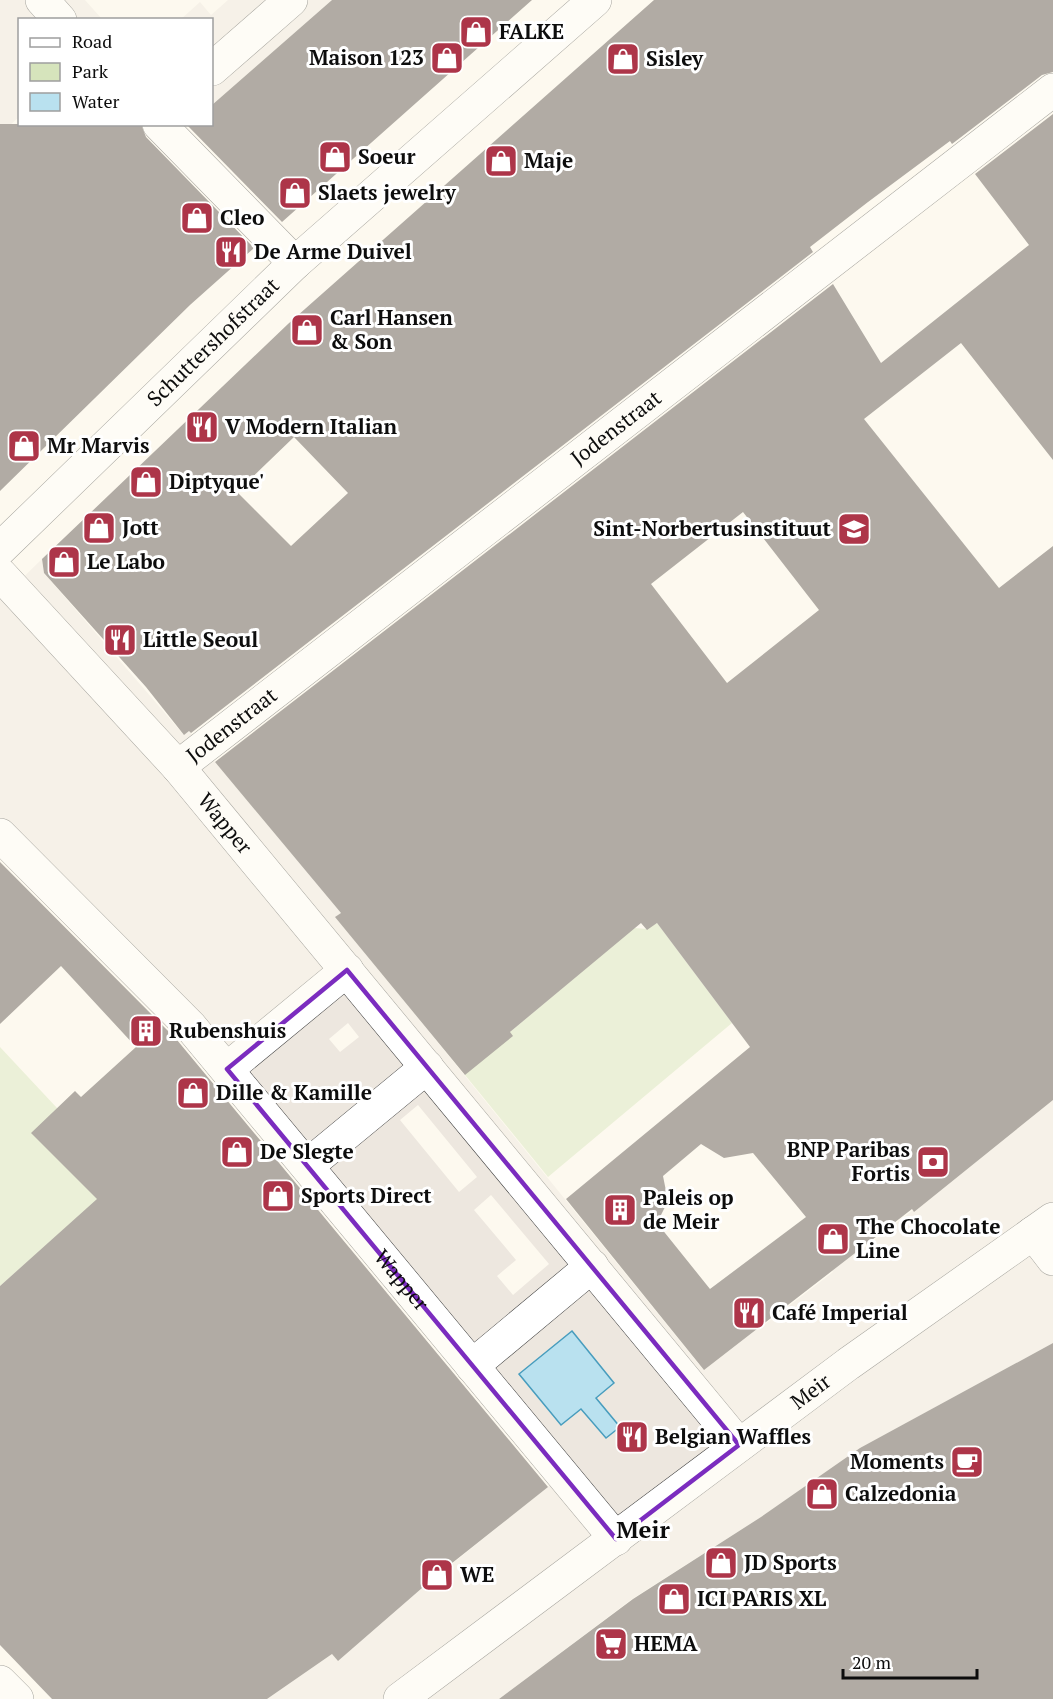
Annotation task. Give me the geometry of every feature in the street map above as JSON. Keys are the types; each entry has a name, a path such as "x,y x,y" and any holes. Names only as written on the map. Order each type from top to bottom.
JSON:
{"street":[{"path":"42,0 58,18"},
{"path":"213,68 291,0"},
{"name":"Schuttershofstraat","path":"0,549 295,263 595,0"},
{"name":"Jodenstraat","path":"178,767 1053,90"},
{"path":"161,126 295,263"},
{"name":"Wapper","path":"0,574 178,767 738,1445"},
{"name":"Wapper","path":"0,835 192,1027 616,1539"},
{"path":"228,1069 347,970"},
{"path":"307,1166 427,1067"},
{"path":"1043,1226 1053,1259"},
{"name":"Meir","path":"400,1699 616,1539 738,1445 1043,1226"},
{"path":"472,1366 592,1266"}],"highlighted area":[{"path":"347,970 739,1445 616,1539 227,1069"}],"green space":[{"path":"657,923 732,1023 548,1177 465,1075 510,1032 634,928 647,929"},
{"path":"0,1047 57,1108 104,1194 0,1286"}],"shaded area":[{"path":"0,0 85,0 101,18 18,18 18,118 0,134"},
{"path":"228,0 332,0 213,104 213,18 182,18 200,2 211,15"},
{"path":"42,559 44,573 183,734 189,731 341,913 336,917 702,1368 705,1369 758,1326 760,1328 833,1272 831,1269 861,1246 863,1249 913,1210 914,1212 1053,1100 1053,1343 866,1445 761,1517 632,1599 499,1699 267,1699 332,1654 338,1661 396,1609 550,1485 286,1163 185,1044 0,857 0,600","holes":["348,1023 359,1037 340,1052 329,1039","418,1105 477,1177 459,1192 400,1120","491,1195 549,1264 513,1295 497,1276 516,1260 474,1210","614,1383 596,1398 606,1438 581,1409"]}],"water":[{"path":"572,1331 614,1383 596,1398 620,1427 606,1438 581,1409 561,1425 519,1374"}],"building":[{"path":"332,0 532,0 282,222 188,126 213,126 213,104"},
{"path":"654,0 1053,0 1053,72 1042,75 952,144 950,141 868,202 810,247 813,252 191,733 189,731 184,735 146,687 44,573 42,559 288,324","holes":["294,437 348,493 291,546 237,492"]},
{"path":"1053,114 1053,460 961,343 864,419 999,588 1053,546 1053,1100 914,1212 912,1209 704,1370 566,1199 750,1047 657,923 647,930 641,923 510,1032 513,1036 465,1075 335,917 341,913 215,762 833,284 881,363 1029,245 975,174","holes":["743,512 819,610 727,683 651,584","701,1144 724,1158 753,1153 806,1217 710,1289 657,1223 668,1201 663,1176"]},
{"path":"0,124 142,126 146,137 254,248 190,305 0,491"},
{"path":"0,862 177,1040 548,1487 437,1575 338,1661 332,1654 267,1699 52,1699 0,1645 0,1286 97,1199 31,1133 75,1091 81,1097 136,1047 61,966 0,1024"},
{"path":"1053,1343 1053,1699 499,1699 633,1599 761,1517 860,1448"}],"place":[{"name":"FALKE","path":"476,32"},
{"name":"Maison 123","path":"447,58"},
{"name":"Sisley","path":"623,59"},
{"name":"Soeur","path":"335,157"},
{"name":"Maje","path":"501,161"},
{"name":"Slaets jewelry","path":"295,193"},
{"name":"Cleo","path":"197,218"},
{"name":"De Arme Duivel","path":"231,252"},
{"name":"Carl Hansen & Son","path":"307,330"},
{"name":"V Modern Italian","path":"202,427"},
{"name":"Mr Marvis","path":"24,446"},
{"name":"Diptyque'","path":"146,482"},
{"name":"Jott","path":"99,528"},
{"name":"Sint-Norbertusinstituut","path":"854,529"},
{"name":"Le Labo","path":"64,562"},
{"name":"Little Seoul","path":"120,640"},
{"name":"Rubenshuis","path":"146,1031"},
{"name":"Dille & Kamille","path":"193,1093"},
{"name":"De Slegte","path":"237,1152"},
{"name":"BNP Paribas Fortis","path":"933,1162"},
{"name":"Sports Direct","path":"278,1196"},
{"name":"Paleis op de Meir","path":"620,1210"},
{"name":"The Chocolate Line","path":"833,1239"},
{"name":"Café Imperial","path":"749,1313"},
{"name":"Belgian Waffles","path":"632,1437"},
{"name":"Moments","path":"967,1462"},
{"name":"Calzedonia","path":"822,1494"},
{"name":"JD Sports","path":"721,1563"},
{"name":"WE","path":"437,1575"},
{"name":"ICI PARIS XL","path":"674,1599"},
{"name":"HEMA","path":"611,1644"}],"district":[{"name":"Meir","path":"643,1530"}]}
